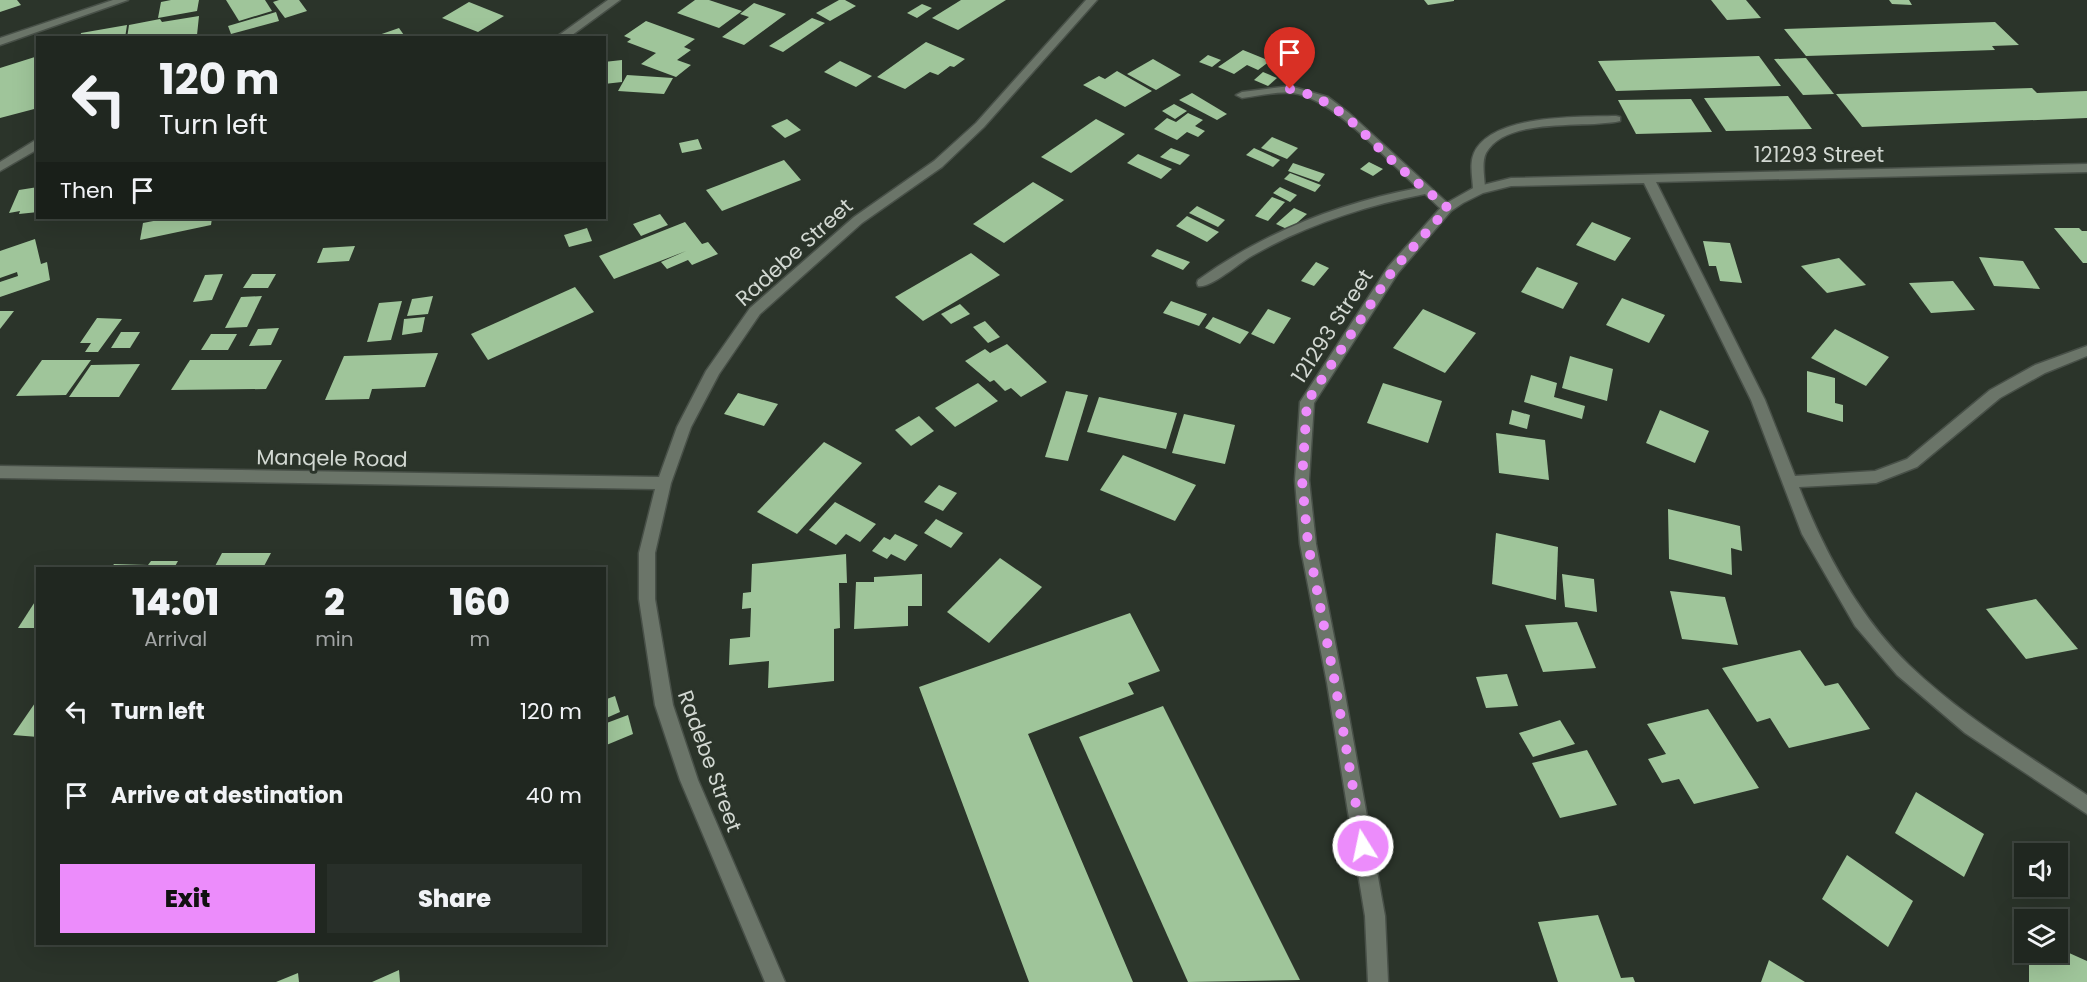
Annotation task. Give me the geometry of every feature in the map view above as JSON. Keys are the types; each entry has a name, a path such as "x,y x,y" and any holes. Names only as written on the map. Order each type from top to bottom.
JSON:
{"street":[{"path":"0,42 123,0"},
{"path":"563,36 615,0"},
{"name":"Radebe Street","path":"775,982 689,780 664,705 646,599 647,553 664,483 684,427 713,371 755,311 858,220 938,164 963,141 1092,0"},
{"path":"1242,95 1290,89 1324,99 1346,115 1448,208"},
{"path":"1479,190 1479,154 1489,141 1509,131 1534,125 1616,119"},
{"path":"0,167 36,145"},
{"name":"121293 Street","path":"1378,982 1376,916 1308,544 1302,480 1307,402 1393,270 1448,208 1479,190 1511,182 2087,168"},
{"path":"1648,179 1758,400 1810,534 1861,621 1903,670 1971,727 2087,805"},
{"path":"1203,282 1248,252 1302,227 1373,201 1426,189"},
{"path":"1789,482 1876,477 1912,463 1995,394 2040,369 2087,351"},
{"name":"Manqele Road","path":"0,472 664,483"}],"building":[{"path":"0,0 17,0 21,5 0,12"},
{"path":"199,0 197,11 158,18 161,2"},
{"path":"226,0 265,0 272,11 239,21"},
{"path":"299,0 307,11 285,18 273,2"},
{"path":"695,0 709,0 742,11 719,28 677,13"},
{"path":"839,0 845,0 856,6 830,21 816,13"},
{"path":"961,0 1006,0 958,30 932,18"},
{"path":"1424,0 1454,0 1454,1 1428,5"},
{"path":"1711,0 1746,0 1761,18 1727,20"},
{"path":"1889,0 1909,0 1912,5 1892,4"},
{"path":"469,2 504,16 478,32 442,18"},
{"path":"754,3 786,14 744,45 722,37 749,17 740,14"},
{"path":"922,4 932,8 917,18 907,13"},
{"path":"276,12 279,21 231,34 228,26"},
{"path":"199,16 197,35 127,36 129,25 160,19 162,22"},
{"path":"812,18 825,23 783,52 769,46"},
{"path":"646,21 695,39 684,47 691,50 677,60 691,65 676,77 641,64 656,53 627,42 631,39 624,36"},
{"path":"1995,22 2019,45 1992,46 1995,50 1806,56 1784,29"},
{"path":"127,25 125,36 80,36 81,33"},
{"path":"399,28 405,36 376,36"},
{"path":"926,42 965,59 938,75 930,72 905,89 877,77"},
{"path":"1243,50 1270,61 1258,70 1247,65 1234,74 1218,67"},
{"path":"1208,55 1221,60 1212,67 1199,62"},
{"path":"1759,56 1781,86 1616,91 1598,61"},
{"path":"36,57 36,109 0,118 0,68"},
{"path":"1806,58 1834,94 1803,95 1774,59"},
{"path":"1153,59 1181,75 1156,90 1127,74"},
{"path":"622,60 622,82 606,84 606,62"},
{"path":"840,61 872,76 856,87 824,72"},
{"path":"1117,71 1152,91 1125,107 1083,85 1099,76 1105,79"},
{"path":"1263,72 1277,78 1268,86 1254,80"},
{"path":"627,75 673,78 664,94 618,91"},
{"path":"2032,88 2037,93 2087,91 2087,118 1862,127 1836,94"},
{"path":"1192,93 1227,114 1217,120 1179,100"},
{"path":"1788,96 1812,129 1726,131 1704,98"},
{"path":"1691,99 1712,132 1636,134 1618,100"},
{"path":"1174,104 1187,111 1175,119 1162,111"},
{"path":"1188,113 1203,120 1195,126 1205,131 1198,137 1187,132 1177,140 1154,129 1167,118 1176,122"},
{"path":"787,119 801,130 785,138 771,126"},
{"path":"1096,119 1125,134 1071,173 1041,157"},
{"path":"1272,137 1298,148 1287,159 1261,148"},
{"path":"698,139 702,149 682,153 679,143"},
{"path":"1171,148 1190,155 1180,165 1160,157"},
{"path":"1254,148 1280,160 1273,167 1246,155"},
{"path":"1138,154 1172,169 1161,179 1127,163"},
{"path":"784,160 801,180 722,211 706,190"},
{"path":"1369,162 1383,169 1373,176 1360,169"},
{"path":"1293,163 1325,174 1319,182 1288,171"},
{"path":"1290,173 1321,185 1315,192 1284,179"},
{"path":"1033,182 1064,200 1004,243 973,224"},
{"path":"36,187 36,212 9,213 19,190"},
{"path":"1280,187 1297,195 1290,202 1273,193"},
{"path":"1272,197 1285,202 1268,221 1255,216"},
{"path":"1197,206 1225,220 1218,227 1189,213"},
{"path":"1294,208 1307,214 1289,230 1276,224"},
{"path":"660,214 668,225 641,236 633,224"},
{"path":"1187,216 1219,232 1207,242 1176,226"},
{"path":"164,219 212,219 211,225 140,240 143,223"},
{"path":"685,222 702,244 708,242 718,254 692,265 688,260 667,269 661,262 686,251 614,279 599,256"},
{"path":"1592,222 1631,238 1615,261 1576,245"},
{"path":"587,228 592,241 569,247 564,235"},
{"path":"2054,228 2079,228 2087,231 2087,263 2083,263"},
{"path":"35,239 41,264 47,262 50,280 0,297 0,282 18,276 17,272 0,278 0,251"},
{"path":"1703,241 1730,243 1742,283 1720,281 1716,266 1709,266"},
{"path":"355,246 349,261 317,263 323,248"},
{"path":"1157,249 1190,262 1183,270 1151,256"},
{"path":"971,253 1000,275 923,321 895,297"},
{"path":"1979,257 2023,261 2040,289 1994,286"},
{"path":"1839,258 1866,285 1827,293 1801,266"},
{"path":"1316,262 1329,268 1314,286 1301,281"},
{"path":"1537,267 1578,283 1563,309 1521,292"},
{"path":"223,274 212,300 193,302 205,275"},
{"path":"252,274 276,274 268,288 243,288"},
{"path":"1953,281 1975,310 1931,313 1909,283"},
{"path":"575,287 594,312 488,360 471,334"},
{"path":"262,296 247,327 225,328 241,297"},
{"path":"433,296 428,314 407,316 412,299"},
{"path":"1622,298 1665,315 1649,343 1606,325"},
{"path":"402,301 391,340 367,342 379,303"},
{"path":"1171,301 1207,314 1199,326 1163,313"},
{"path":"960,304 970,314 951,324 941,314"},
{"path":"1268,309 1291,318 1274,344 1251,334"},
{"path":"1423,309 1476,333 1445,373 1393,348"},
{"path":"0,311 14,311 0,329"},
{"path":"425,317 422,332 402,335 404,319"},
{"path":"1213,317 1249,332 1240,344 1205,328"},
{"path":"97,318 122,319 98,352 85,352 91,343 80,343"},
{"path":"985,321 1000,337 988,343 973,327"},
{"path":"279,328 271,345 249,346 258,329"},
{"path":"1835,329 1889,357 1866,386 1811,358"},
{"path":"121,332 140,332 130,348 111,348"},
{"path":"211,334 237,334 228,350 201,350"},
{"path":"1007,344 1047,382 1021,397 1011,388 1005,391 994,380 990,382 965,361 985,349 990,353"},
{"path":"438,353 425,387 372,389 369,399 325,400 344,356"},
{"path":"1570,356 1613,369 1607,401 1562,388"},
{"path":"42,360 91,360 66,395 16,396"},
{"path":"190,360 282,360 266,389 171,390"},
{"path":"140,364 119,397 69,397 91,365"},
{"path":"1807,371 1835,378 1835,403 1843,405 1843,422 1807,412"},
{"path":"1531,375 1557,383 1554,397 1585,406 1582,419 1524,402"},
{"path":"978,383 998,401 955,427 935,408"},
{"path":"1383,383 1442,401 1428,443 1367,423"},
{"path":"1066,391 1088,395 1068,461 1045,457"},
{"path":"738,393 778,404 764,426 724,414"},
{"path":"1099,397 1177,413 1166,449 1087,432"},
{"path":"1512,410 1530,415 1527,429 1509,424"},
{"path":"1660,410 1709,431 1695,463 1646,443"},
{"path":"1184,414 1235,425 1225,464 1172,453"},
{"path":"919,416 934,431 911,446 895,430"},
{"path":"1496,433 1545,440 1549,480 1499,473"},
{"path":"824,442 862,463 797,534 757,512"},
{"path":"1123,455 1196,485 1175,521 1100,490"},
{"path":"939,485 957,493 943,511 924,502"},
{"path":"835,502 876,524 860,542 846,534 836,545 809,530"},
{"path":"1668,509 1740,526 1742,551 1731,548 1732,575 1669,559"},
{"path":"936,519 963,533 951,548 924,533"},
{"path":"1496,533 1558,547 1556,600 1492,584"},
{"path":"895,534 918,545 905,561 891,554 887,559 872,551 884,537 890,540"},
{"path":"222,553 271,553 264,567 215,567"},
{"path":"846,554 847,583 839,583 840,628 834,629 834,681 768,688 769,661 729,665 730,639 750,637 751,608 742,609 743,593 751,592 752,564"},
{"path":"1000,558 1042,587 989,643 947,612"},
{"path":"151,561 178,561 175,567 112,567 114,564 148,565"},
{"path":"922,574 922,606 908,606 908,626 854,629 856,582 874,582 874,577"},
{"path":"1562,574 1594,579 1597,612 1565,607"},
{"path":"1670,591 1725,597 1738,645 1682,639"},
{"path":"2036,599 2078,649 2026,659 1986,609"},
{"path":"36,600 36,628 18,628"},
{"path":"1130,613 1160,671 1128,683 1134,694 1028,734 1133,982 1029,982 919,687"},
{"path":"1577,622 1596,668 1543,672 1525,625"},
{"path":"1800,650 1825,686 1838,683 1870,729 1789,748 1770,718 1757,722 1722,668"},
{"path":"1507,674 1518,706 1486,708 1476,677"},
{"path":"615,696 620,712 606,718 606,699"},
{"path":"35,703 36,703 36,737 13,735"},
{"path":"1163,706 1300,980 1188,982 1079,737"},
{"path":"1708,709 1759,788 1694,804 1679,779 1662,783 1648,759 1666,754 1647,724"},
{"path":"628,715 633,734 606,745 606,723"},
{"path":"1560,720 1575,744 1533,757 1519,733"},
{"path":"1587,750 1617,805 1560,818 1532,763"},
{"path":"1916,792 1984,834 1964,877 1895,833"},
{"path":"1847,855 1913,901 1888,947 1822,899"},
{"path":"1598,915 1621,978 1633,977 1635,982 1558,982 1538,922"},
{"path":"2068,952 2087,961 2087,982 2029,982 2029,963 2068,963"},
{"path":"1769,960 1805,982 1761,982"},
{"path":"399,970 400,982 372,982"},
{"path":"298,973 299,982 276,982"}],"route":[{"path":"1290,89 1324,99 1346,115 1385,154 1448,208 1393,270 1307,402 1302,480 1308,544 1363,846"}]}
